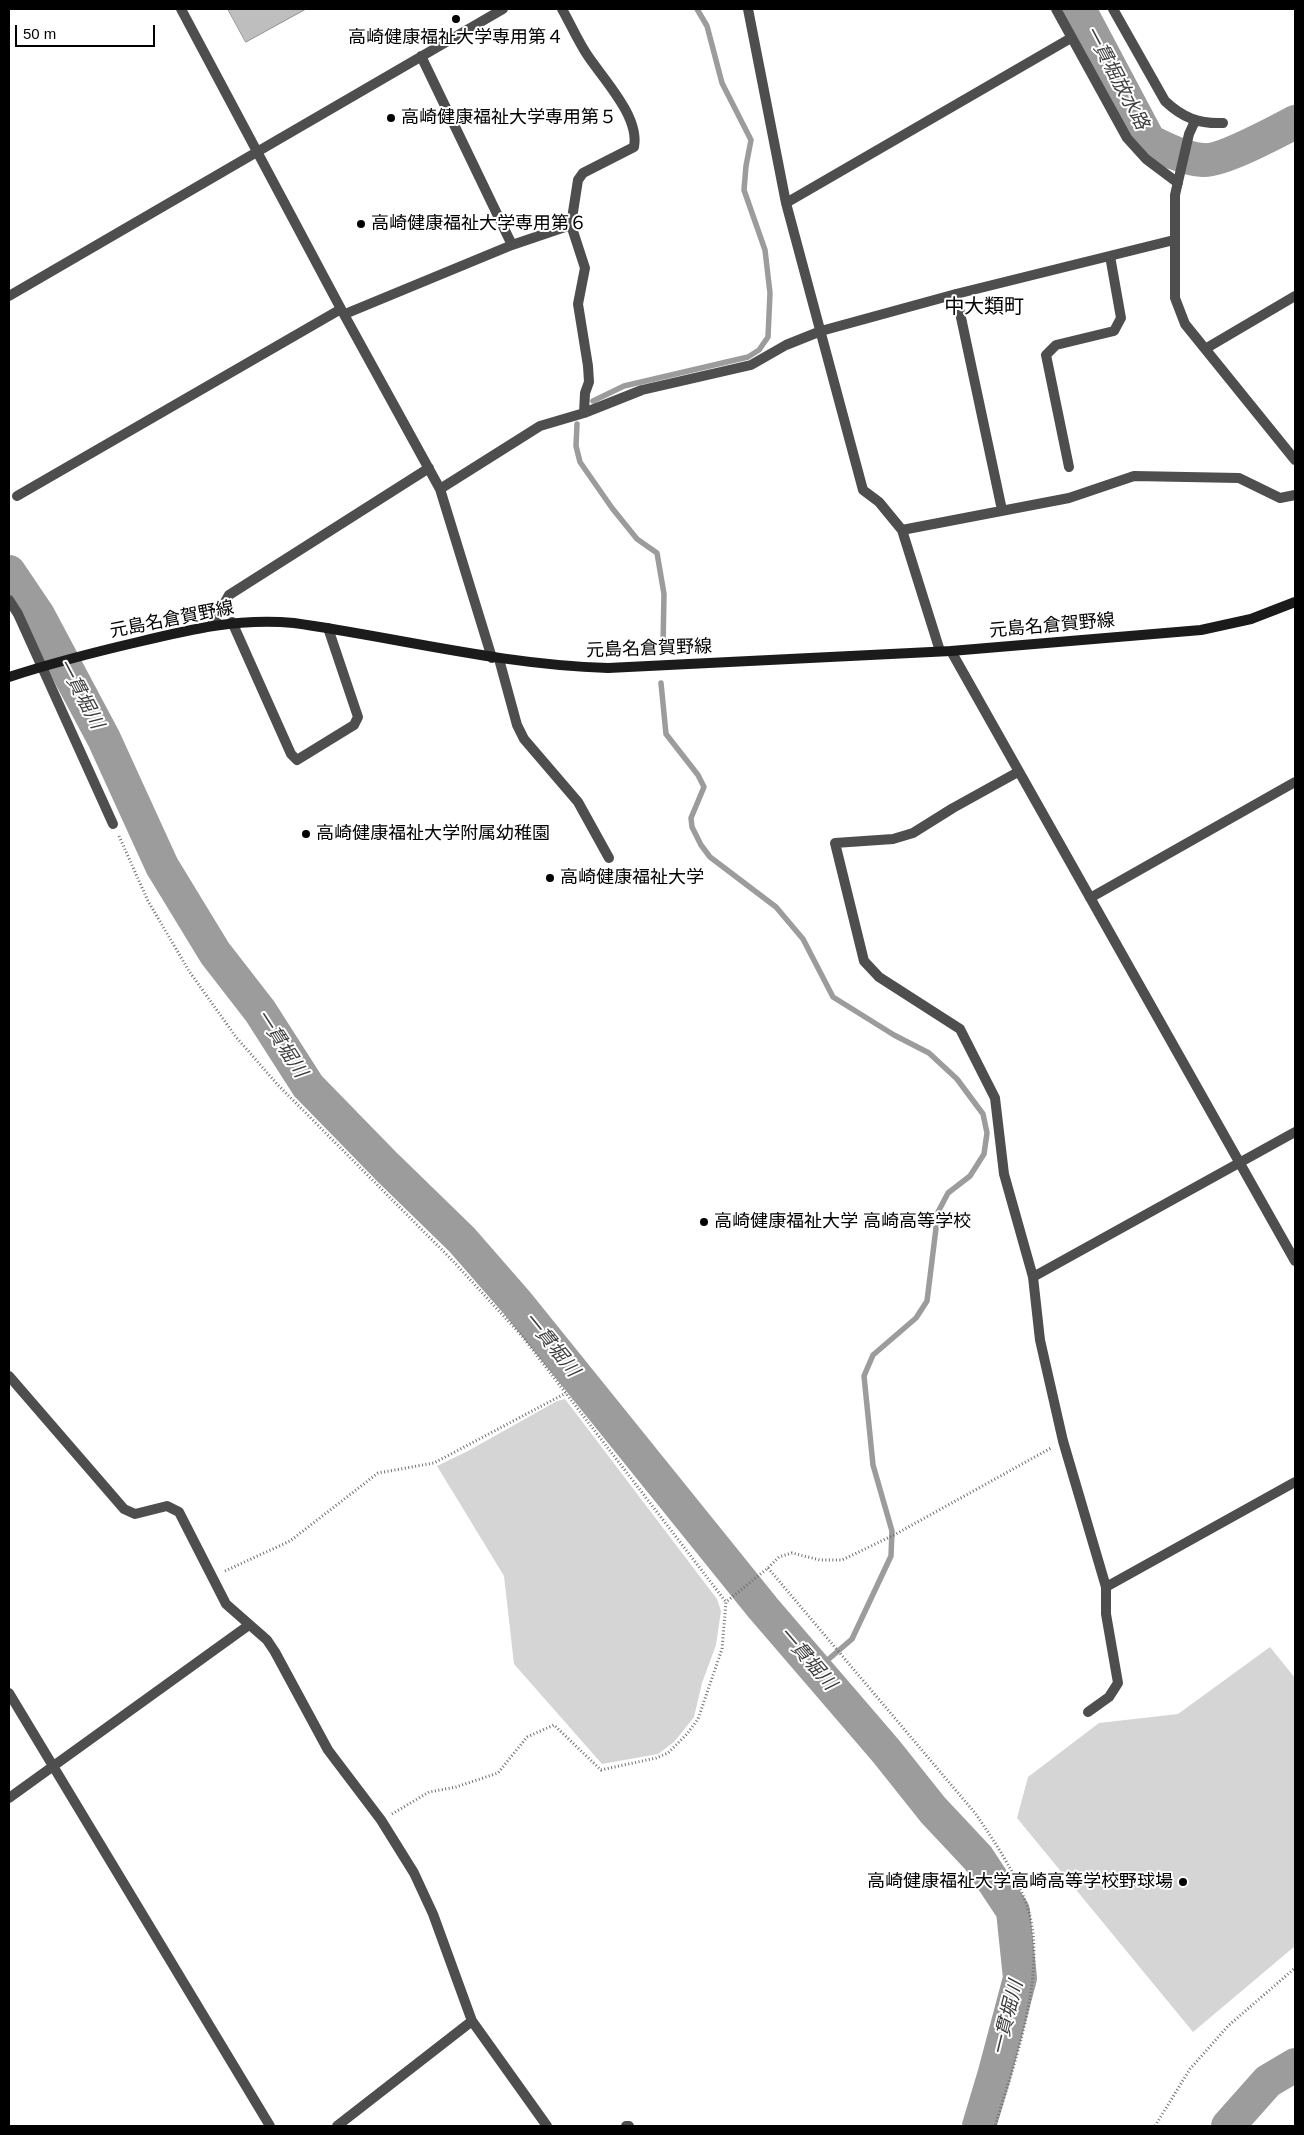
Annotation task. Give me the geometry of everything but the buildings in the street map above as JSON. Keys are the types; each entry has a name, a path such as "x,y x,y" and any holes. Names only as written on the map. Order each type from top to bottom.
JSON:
{"main road":[{"name":"元島名倉賀野線","path":"9,677 82,655 232,622 264,621 328,628 496,658 564,667 608,668 951,651 1201,630 1251,619 1295,602"}],"street":[{"path":"181,9 440,489 484,635 496,658 517,725 524,739 556,774 578,802 608,858"},
{"path":"9,296 503,9"},
{"path":"562,9 586,53 607,81 631,121 636,138 634,147 583,173 578,180 571,225 585,268 578,304 589,382 585,392 584,413"},
{"path":"748,9 786,203 863,490 879,502 902,530 940,651"},
{"path":"1056,9 1127,138 1146,159 1178,183"},
{"path":"1117,10 1165,102 1178,113 1195,121 1206,124 1223,123"},
{"path":"786,203 1071,38"},
{"path":"422,56 512,245"},
{"path":"1195,121 1189,134 1175,195 1175,298 1185,324 1295,460"},
{"path":"17,496 343,312 512,245 571,225"},
{"path":"440,489 540,426 584,413 642,390 751,365 786,345 820,331 956,294 1174,240"},
{"path":"1069,467 1046,355 1056,345 1114,331 1121,318 1110,256"},
{"path":"956,294 1002,510"},
{"path":"1205,349 1295,296"},
{"path":"212,625 228,595 429,468"},
{"path":"902,530 1069,498 1134,476 1239,478 1280,498 1295,495"},
{"path":"9,600 18,614 43,666 113,824"},
{"path":"232,622 291,754 297,760 354,725 358,717 328,628"},
{"path":"951,651 1295,1261"},
{"path":"1018,772 953,808 913,833 893,839 835,843 864,961 879,977 960,1028 995,1098 1004,1174 1033,1277 1040,1340 1063,1441 1106,1587 1106,1614 1118,1683 1109,1697 1088,1712"},
{"path":"1090,898 1295,782"},
{"path":"1033,1277 1241,1164 1295,1132"},
{"path":"9,1376 124,1509 135,1514 167,1506 179,1512 226,1604 267,1640 328,1750 381,1820 414,1873 433,1914 472,2021 547,2126"},
{"path":"1106,1587 1295,1482"},
{"path":"9,1798 248,1625"},
{"path":"9,1693 270,2126"},
{"path":"337,2126 472,2021"}],"path":[{"path":"113,824 148,901 189,970 236,1037 277,1084 453,1261 522,1336 726,1602"},
{"path":"212,1577 290,1541 378,1473 434,1463 566,1393"},
{"path":"381,1820 429,1792 456,1788 498,1773 527,1737 554,1725 601,1770 656,1758 668,1753 698,1719 722,1649 726,1602 779,1557 792,1553 820,1560 842,1560 894,1535 1063,1441"},
{"path":"768,1568 975,1813 1000,1849 1027,1907 1034,1945 1030,2000 1014,2066 995,2126"},
{"path":"1156,2126 1196,2062 1228,2026 1295,1968"}],"shaded area":[{"path":"565,1399 717,1599 721,1611 716,1645 702,1683 694,1717 674,1742 658,1754 602,1764 514,1664 504,1576 437,1466 468,1451 557,1401"},
{"name":"高崎健康福祉大学高崎高等学校野球場","path":"1270,1647 1295,1678 1295,1946 1193,2032 1017,1818 1028,1777 1099,1723 1178,1714"}],"waterway":[{"path":"593,401 624,386 748,357 759,350 768,337 770,293 765,250 744,190 751,140 722,83 707,26 697,9"},
{"name":"一貫堀放水路","path":"1079,9 1149,141 1182,156 1203,160 1211,159 1249,145 1295,122"},
{"path":"577,424 576,446 580,462 612,508 637,539 657,553 664,594 663,646"},
{"name":"一貫堀川","path":"9,572 38,615 104,739 162,866 215,953 260,1011 308,1086 462,1240 517,1303 763,1608 886,1751 933,1810 978,1858 1013,1911 1020,1978 979,2126"},
{"path":"661,683 666,734 698,775 704,787 691,818 692,827 701,845 710,857 776,907 803,939 833,997 894,1035 929,1053 957,1079 983,1114 987,1133 984,1154 970,1176 948,1193 938,1212 927,1301 916,1318 873,1355 864,1376 873,1465 892,1531 891,1556 852,1639 816,1670"},
{"path":"1228,2126 1268,2081 1295,2065"}],"place":[{"name":"高崎健康福祉大学専用第４","path":"456,19"},
{"name":"高崎健康福祉大学専用第５","path":"391,118"},
{"name":"高崎健康福祉大学専用第６","path":"361,224"},
{"name":"高崎健康福祉大学附属幼稚園","path":"306,834"},
{"name":"高崎健康福祉大学","path":"550,878"},
{"name":"高崎健康福祉大学 高崎高等学校","path":"704,1222"},
{"name":"高崎健康福祉大学高崎高等学校野球場","path":"1183,1882"}],"district":[{"name":"中大類町","path":"984,307"}]}
